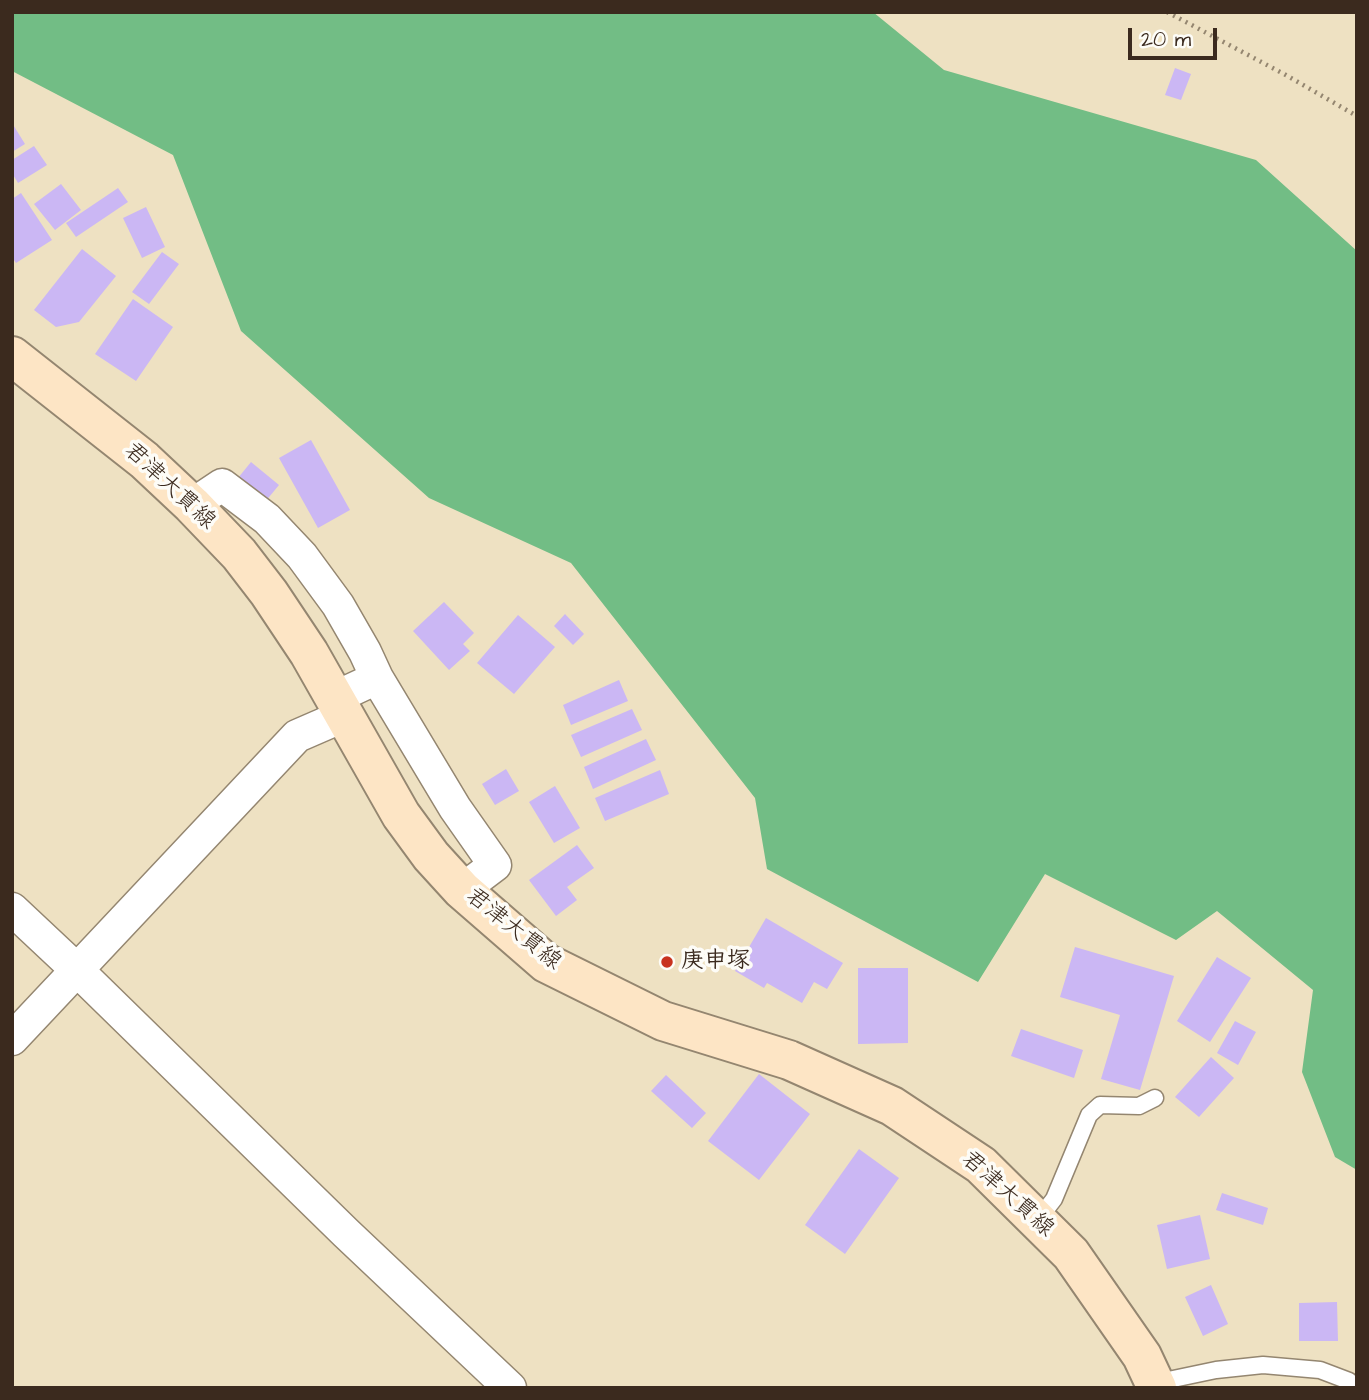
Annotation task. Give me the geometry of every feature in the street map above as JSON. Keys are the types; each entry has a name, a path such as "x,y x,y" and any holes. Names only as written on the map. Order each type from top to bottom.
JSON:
{"main road":[{"name":"君津大貫線","path":"12,356 144,460 239,554 270,593 309,653 401,816 431,856 462,890 546,963 663,1021 789,1060 892,1106 981,1165 1071,1254 1142,1356 1155,1385"}],"street":[{"path":"192,505 222,485 267,519 302,556 338,606 377,678 455,808 495,865 462,890"},
{"path":"12,1040 297,736 377,678"},
{"path":"12,909 510,1388"}],"lane":[{"path":"1037,1221 1054,1199 1089,1115 1100,1105 1139,1107 1155,1098"},
{"path":"1155,1385 1216,1370 1263,1365 1320,1370 1349,1381 1354,1388"}],"path":[{"path":"1167,12 1357,116"}],"green space":[{"path":"12,12 873,12 944,70 1256,160 1357,251 1357,1170 1335,1157 1302,1072 1313,990 1217,911 1176,940 1045,874 978,982 767,869 755,798 571,563 429,498 241,331 173,155 12,71"}],"building":[{"path":"1175,68 1191,74 1181,100 1165,95"},
{"path":"12,123 25,144 12,152"},
{"path":"34,146 47,165 18,183 12,173 12,160"},
{"path":"61,184 81,210 55,230 34,204"},
{"path":"118,188 128,202 76,237 66,223"},
{"path":"21,193 52,240 16,263 12,257 12,199"},
{"path":"146,207 165,247 142,258 123,218"},
{"path":"82,249 116,276 79,322 56,327 34,310"},
{"path":"162,252 179,264 149,304 132,292"},
{"path":"133,299 173,327 136,381 95,354"},
{"path":"311,440 350,510 318,528 279,458"},
{"path":"251,462 279,485 265,502 238,478"},
{"path":"444,602 474,633 463,644 470,651 449,670 413,631"},
{"path":"565,614 584,634 573,645 554,626"},
{"path":"518,615 555,647 514,694 477,663"},
{"path":"619,680 628,701 571,725 563,705"},
{"path":"632,709 642,730 581,757 571,735"},
{"path":"646,739 656,760 593,789 584,767"},
{"path":"506,769 519,791 495,805 482,784"},
{"path":"660,770 669,794 605,821 595,798"},
{"path":"555,786 580,828 554,843 529,802"},
{"path":"577,845 594,868 567,887 577,900 556,916 529,880"},
{"path":"766,918 843,963 827,989 814,982 802,1003 767,983 764,988 735,971"},
{"path":"1075,947 1174,976 1140,1090 1101,1079 1120,1015 1060,997"},
{"path":"1217,957 1251,978 1210,1042 1177,1021"},
{"path":"858,968 908,968 908,1043 858,1044"},
{"path":"1235,1021 1256,1032 1238,1065 1217,1053"},
{"path":"1021,1029 1083,1050 1074,1078 1011,1056"},
{"path":"1211,1057 1234,1078 1199,1117 1175,1097"},
{"path":"759,1074 810,1114 759,1180 708,1141"},
{"path":"666,1075 706,1113 692,1128 651,1091"},
{"path":"859,1149 899,1178 845,1254 805,1225"},
{"path":"1222,1193 1268,1208 1263,1225 1216,1210"},
{"path":"1200,1215 1210,1259 1167,1269 1157,1225"},
{"path":"1211,1285 1228,1324 1203,1336 1185,1297"},
{"path":"1337,1302 1338,1341 1299,1341 1299,1303"}],"place":[{"name":"庚申塚","path":"667,962"}]}
